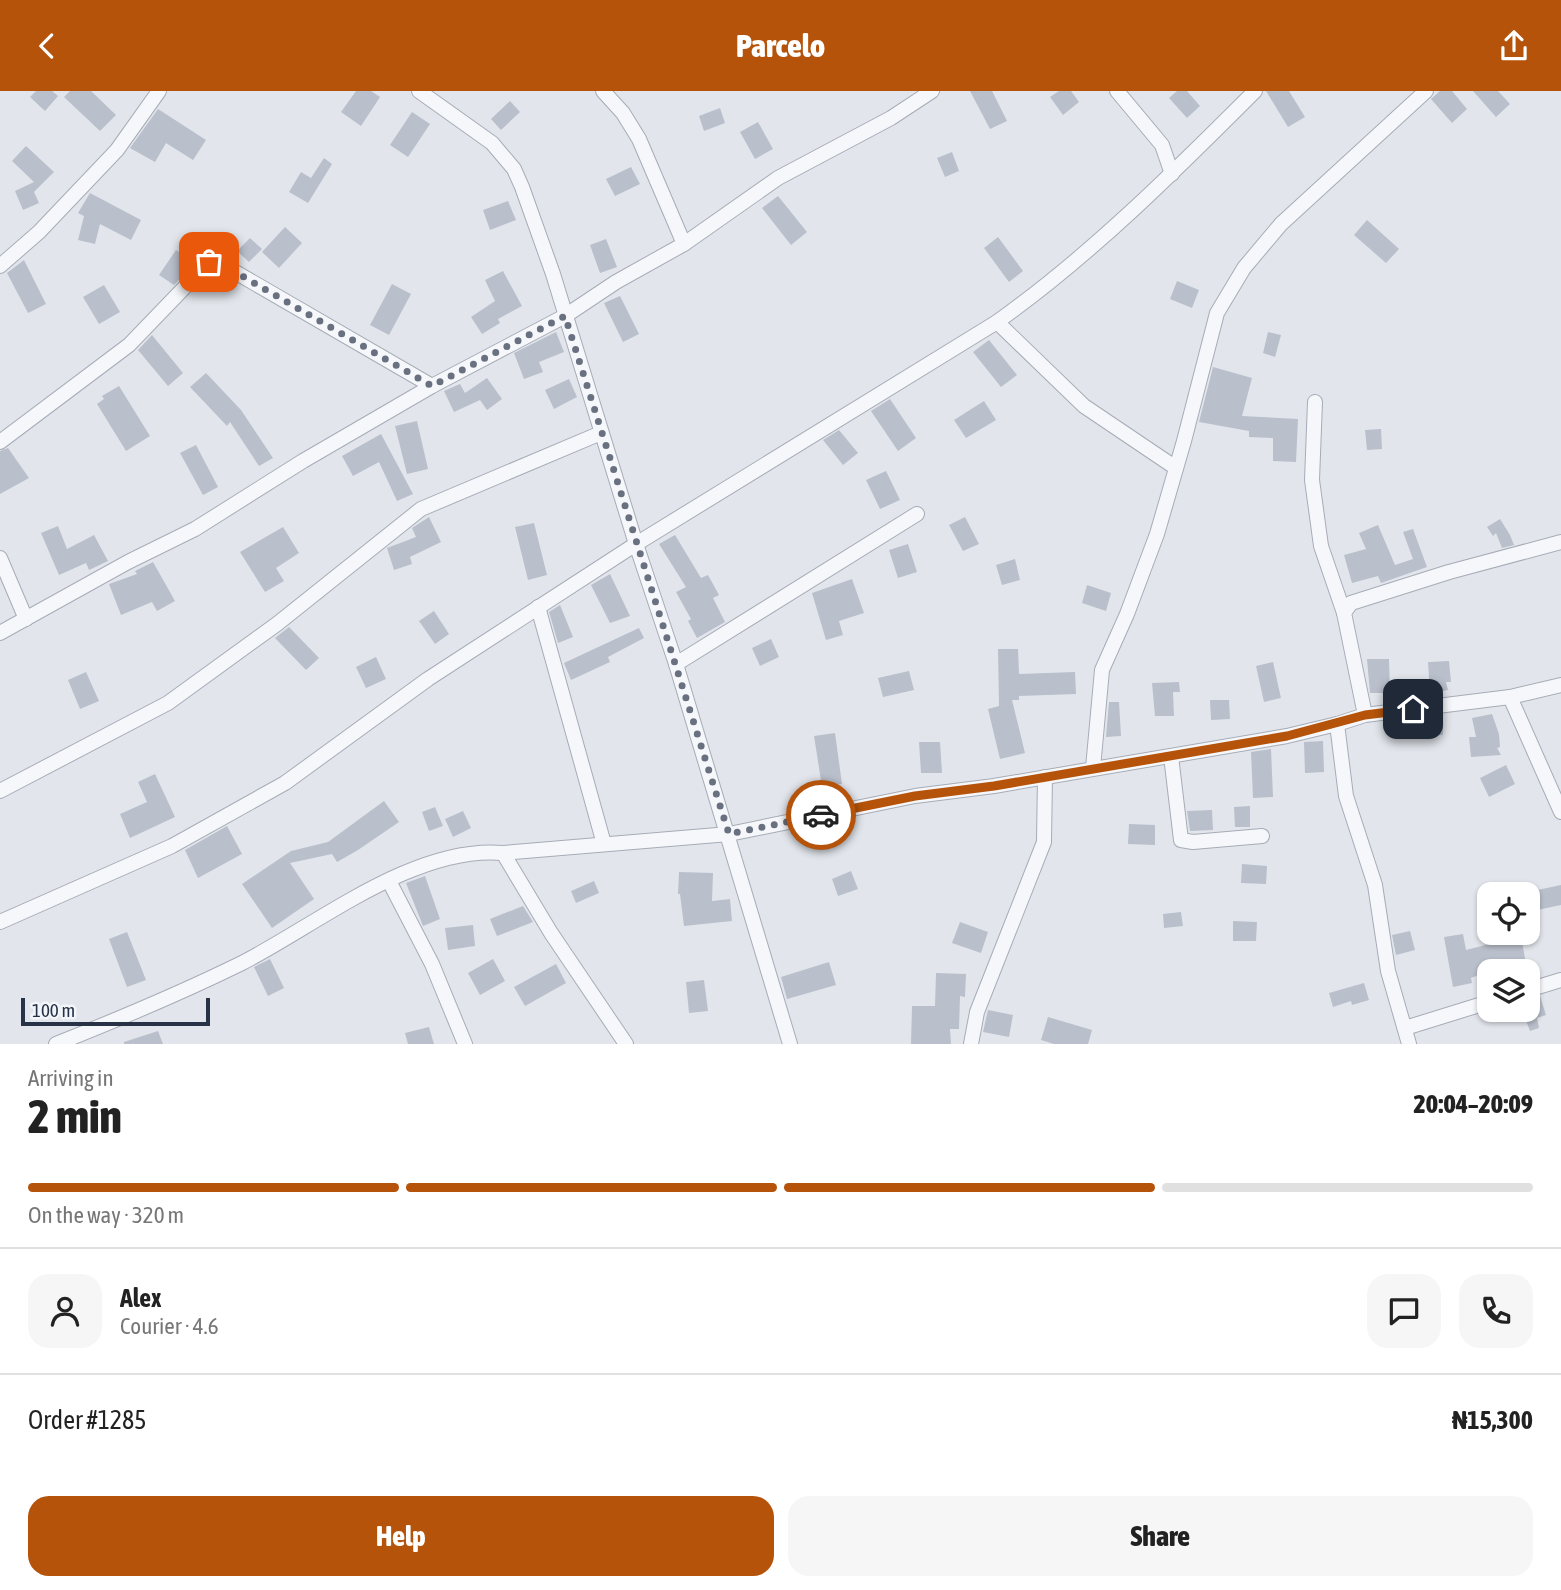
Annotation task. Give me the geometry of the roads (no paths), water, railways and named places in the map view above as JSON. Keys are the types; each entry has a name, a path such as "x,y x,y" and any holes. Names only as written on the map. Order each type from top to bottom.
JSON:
{"street":[{"path":"0,266 39,232 117,150 159,91"},
{"path":"419,91 492,143 514,169 544,249 676,664 790,1044"},
{"path":"603,91 623,113 639,139 684,244"},
{"path":"0,633 128,562 195,529 303,461 432,386 565,316 616,282 684,244 778,178 891,118 932,91"},
{"path":"1117,91 1162,145 1171,174"},
{"path":"0,922 172,846 285,783 428,679 538,607 997,322 1034,296 1171,174 1255,91"},
{"path":"1093,768 1102,670 1148,557 1176,468 1217,313 1244,268 1281,224 1426,91"},
{"path":"0,442 129,345 209,262 230,269 432,386"},
{"path":"997,322 1084,406 1176,468"},
{"path":"1315,403 1312,480 1321,546 1344,613 1365,715"},
{"path":"0,792 168,702 277,624 421,509 601,433"},
{"path":"676,664 917,515"},
{"path":"1344,613 1351,603 1449,572 1561,542"},
{"path":"0,558 26,619"},
{"path":"538,607 604,844"},
{"path":"56,1044 129,1015 243,962 389,881 452,855 729,834 878,802 1171,756 1287,736 1365,715 1510,697 1561,685"},
{"path":"1510,697 1561,812"},
{"path":"1336,724 1346,796 1375,885 1388,971 1409,1044"},
{"path":"1171,756 1181,840 1192,842 1262,836"},
{"path":"971,1044 977,1012 1044,842 1045,777"},
{"path":"503,853 551,933 626,1044"},
{"path":"389,881 432,964 465,1044"},
{"path":"1540,986 1561,980"},
{"path":"1405,1028 1477,1006"}]}
